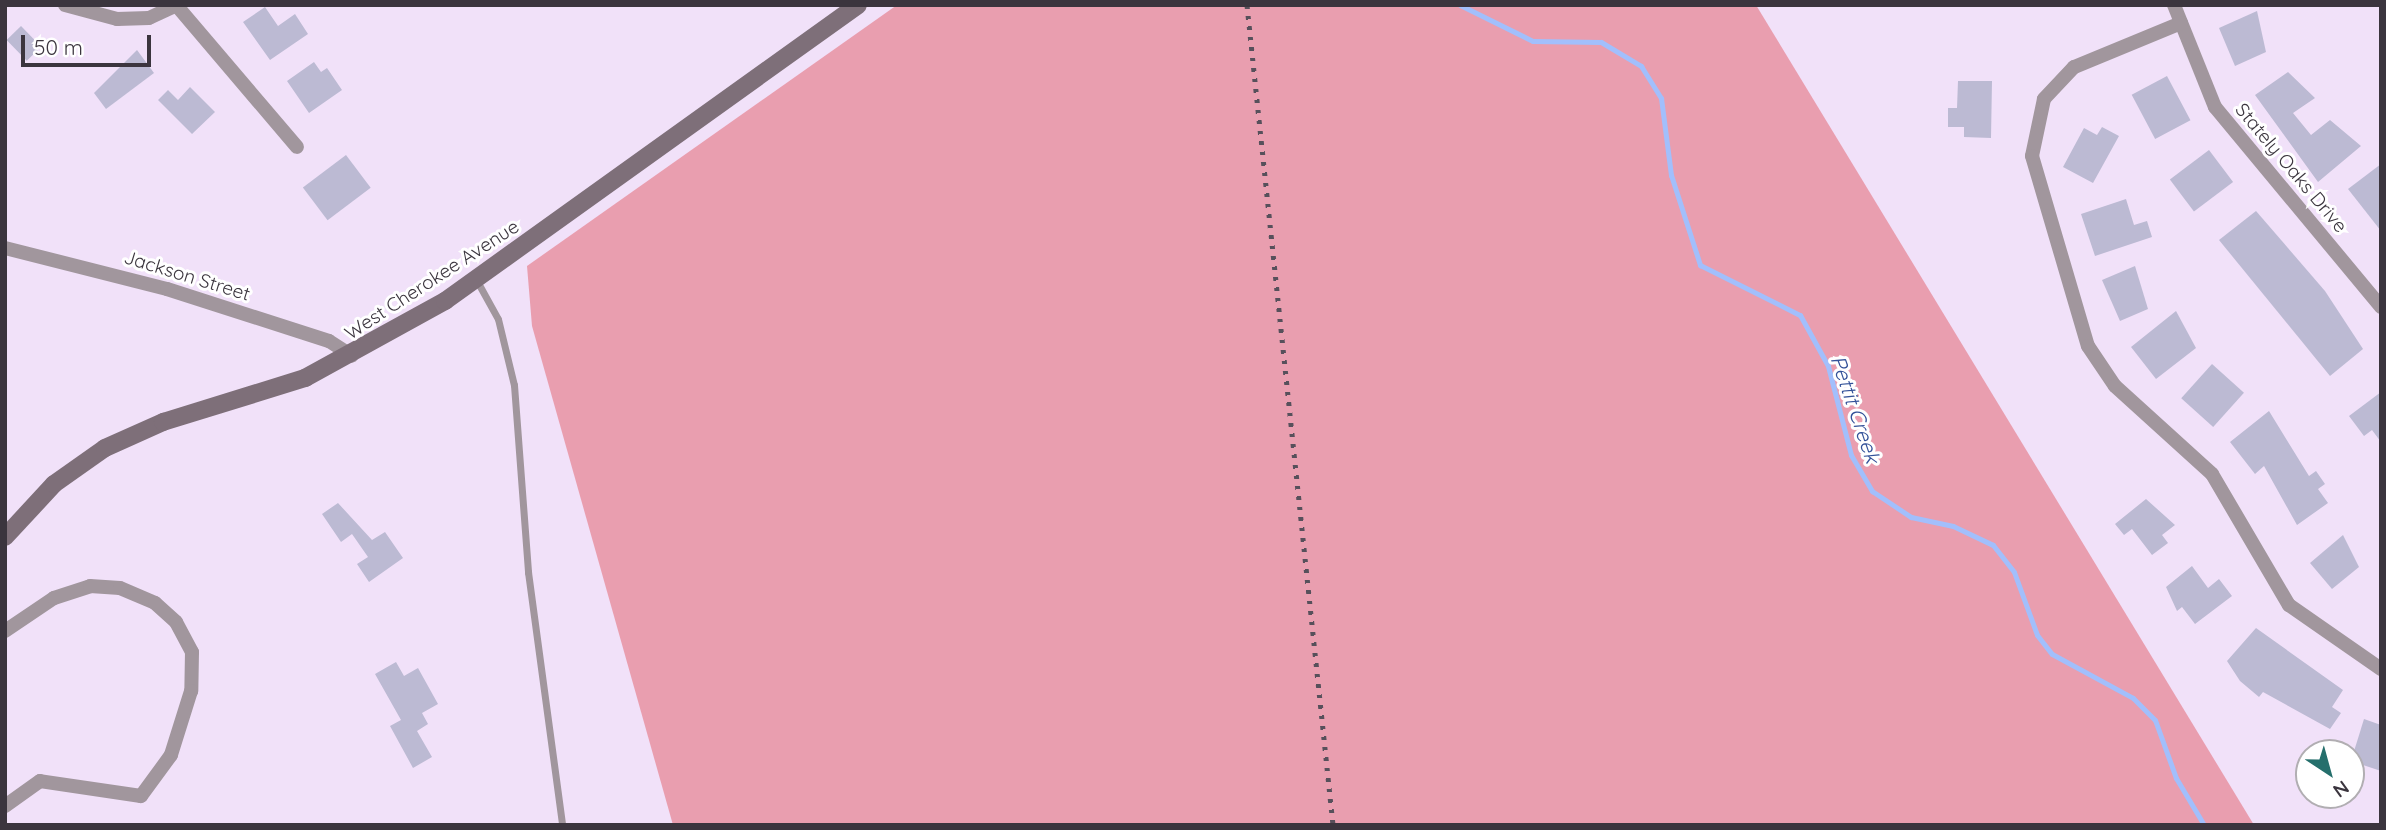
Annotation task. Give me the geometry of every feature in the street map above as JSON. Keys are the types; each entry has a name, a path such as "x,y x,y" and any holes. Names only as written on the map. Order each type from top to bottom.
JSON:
{"main road":[{"name":"West Cherokee Avenue","path":"5,537 54,484 124,438 305,379 352,356 477,280 858,5"}],"street":[{"path":"65,5 117,19 149,18 177,5 297,147"},
{"name":"Stately Oaks Drive","path":"2174,5 2215,107 2381,307"},
{"path":"2181,23 2074,67 2043,99 2032,156 2088,346 2115,386 2212,474 2289,605 2381,669"},
{"name":"Jackson Street","path":"5,248 167,289 329,341 352,356"},
{"path":"5,631 54,598 90,586 120,588 155,603 176,622 192,652 191,691 171,755 141,796 40,781 5,806"}],"lane":[{"path":"477,280 498,318 514,385 528,572 562,825"}],"shaded area":[{"path":"897,5 1756,5 2254,825 673,825 532,326 527,266"}],"building":[{"path":"265,7 278,26 295,14 308,34 270,60 243,22"},
{"path":"2257,11 2266,52 2235,66 2219,28"},
{"path":"21,26 41,47 27,61 7,40"},
{"path":"137,50 154,73 106,109 94,93"},
{"path":"314,62 321,72 327,68 342,90 309,113 287,81"},
{"path":"2288,72 2315,98 2293,113 2311,135 2330,120 2361,146 2318,182 2255,95"},
{"path":"2167,76 2190,120 2155,139 2132,95"},
{"path":"1958,81 1992,81 1991,138 1964,137 1964,127 1948,127 1948,108 1957,108"},
{"path":"190,87 215,112 192,134 158,100 168,90 178,100"},
{"path":"2102,127 2119,136 2093,183 2063,167 2084,128 2097,135"},
{"path":"2209,150 2233,182 2194,211 2170,179"},
{"path":"346,155 371,188 328,220 303,187"},
{"path":"2381,164 2381,231 2348,189"},
{"path":"2126,199 2134,225 2147,221 2152,237 2095,256 2081,214"},
{"path":"2256,211 2325,291 2363,349 2330,376 2219,240"},
{"path":"2135,266 2148,309 2120,321 2102,280"},
{"path":"2176,311 2196,348 2156,379 2131,347"},
{"path":"2212,364 2244,393 2213,427 2181,398"},
{"path":"2381,392 2381,442 2372,430 2364,436 2349,416"},
{"path":"2269,411 2309,476 2316,471 2325,484 2318,489 2328,503 2297,525 2264,466 2255,474 2230,442"},
{"path":"2146,499 2175,525 2162,535 2168,543 2152,555 2132,529 2124,535 2115,524"},
{"path":"338,503 372,540 385,532 403,558 369,582 357,564 368,557 352,534 341,542 322,514"},
{"path":"2343,535 2359,567 2332,589 2310,563"},
{"path":"2192,566 2208,588 2219,579 2232,596 2195,624 2182,607 2177,611 2166,587"},
{"path":"2256,628 2343,690 2332,707 2341,713 2330,729 2263,692 2259,697 2240,681 2227,661"},
{"path":"396,662 404,676 418,668 438,704 422,713 428,724 417,731 432,757 413,768 390,726 401,720 375,674"},
{"path":"2364,719 2381,725 2381,771 2365,766 2365,739 2358,739"}],"waterway":[{"name":"Pettit Creek","path":"1460,5 1533,41 1601,42 1641,66 1661,98 1671,175 1700,265 1800,315 1828,366 1851,455 1872,491 1911,517 1953,526 1993,545 2014,572 2037,635 2052,654 2133,698 2155,720 2176,778 2204,825"}],"railway":[{"path":"1247,5 1333,825"}]}
